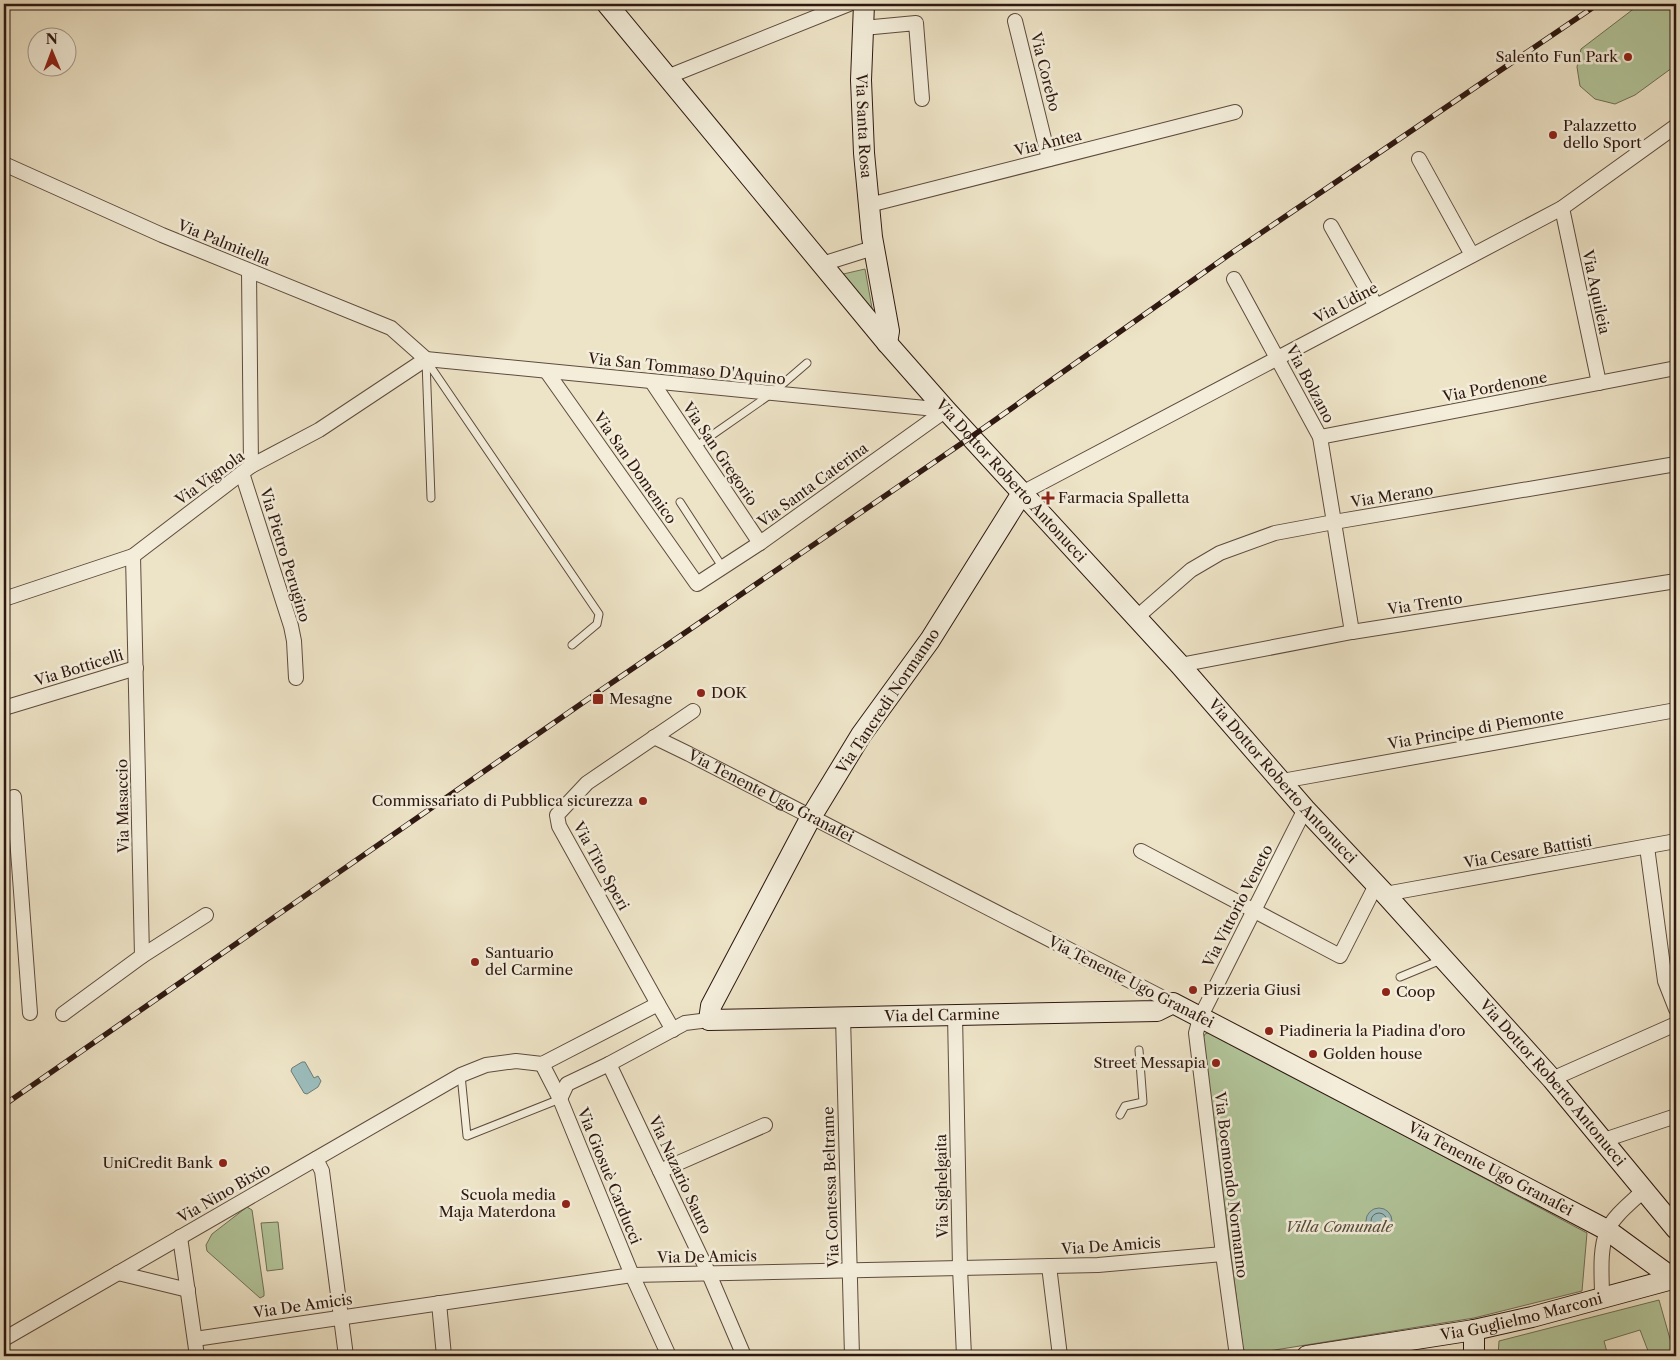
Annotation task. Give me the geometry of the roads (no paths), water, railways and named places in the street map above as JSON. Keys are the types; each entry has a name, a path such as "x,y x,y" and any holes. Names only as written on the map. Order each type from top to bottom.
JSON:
{"main road":[{"name":"Via Dottor Roberto Antonucci","path":"607,4 888,344 946,410 1137,617 1282,780 1305,809 1552,1079 1674,1226"},
{"name":"Via Santa Rosa","path":"864,4 861,80 864,153 873,248 889,331 888,344"},
{"name":"Via Tancredi Normanno","path":"709,1020 711,1006 811,817 861,735 930,640 1022,493"},
{"name":"Via del Carmine","path":"709,1020 955,1015 1137,1016 1157,1011 1172,1004"},
{"name":"Via Tenente Ugo Granafei","path":"1172,1004 1607,1230 1675,1279"},
{"name":"Via Guglielmo Marconi","path":"1314,1356 1474,1330 1532,1317 1675,1279"},
{"path":"1474,1330 1474,1356"}],"street":[{"path":"667,77 849,4"},
{"name":"Via Corebo","path":"1015,21 1049,159"},
{"path":"863,28 916,23 922,99"},
{"name":"Via Antea","path":"869,206 1235,112"},
{"name":"Via Udine","path":"1022,493 1562,208 1676,126"},
{"path":"1420,159 1472,256"},
{"name":"Via Palmitella","path":"4,164 162,235 391,328 426,360"},
{"name":"Via Aquileia","path":"1562,208 1599,383"},
{"path":"1331,226 1376,306"},
{"path":"822,264 873,248"},
{"name":"Via Pietro Perugino","path":"248,271 247,469 291,626 294,641 296,678"},
{"name":"Via Bolzano","path":"1234,279 1320,438 1352,632"},
{"name":"Via San Tommaso D'Aquino","path":"426,360 946,410"},
{"name":"Via Vignola","path":"4,599 133,556 247,469 319,430 426,360"},
{"name":"Via Pordenone","path":"1320,438 1676,368"},
{"name":"Via San Domenico","path":"547,372 697,584"},
{"name":"Via San Gregorio","path":"652,382 760,543"},
{"name":"Via Santa Caterina","path":"697,584 760,543 946,410"},
{"name":"Via Merano","path":"1137,617 1191,570 1220,553 1275,533 1676,464"},
{"name":"Via Masaccio","path":"133,556 142,956"},
{"name":"Via Trento","path":"1180,665 1352,632 1676,580"},
{"name":"Via Botticelli","path":"4,708 136,668"},
{"name":"Via Principe di Piemonte","path":"1282,780 1676,710"},
{"name":"Via Tito Speri","path":"658,1004 560,826 557,815 587,784 692,711"},
{"name":"Via Tenente Ugo Granafei","path":"654,737 1172,1004"},
{"path":"4,804 14,798 30,1013"},
{"name":"Via Vittorio Veneto","path":"1200,1018 1305,809"},
{"name":"Via Cesare Battisti","path":"1380,889 1676,841"},
{"path":"1647,847 1665,981 1676,1008"},
{"path":"1141,851 1340,956 1380,889"},
{"path":"62,1014 142,956 206,915"},
{"path":"542,1064 658,1004 673,1030"},
{"name":"Via Sighelgaita","path":"955,1015 960,1268 964,1356"},
{"name":"Via Contessa Beltrame","path":"843,1017 852,1356"},
{"name":"Via Boemondo Normanno","path":"1200,1018 1196,1033 1237,1356"},
{"path":"560,1099 567,1084 609,1064 685,1023 709,1020"},
{"path":"1552,1079 1676,1024"},
{"name":"Via Nino Bixio","path":"4,1338 461,1075 486,1065 516,1061 542,1064"},
{"name":"Via Giosuè Carducci","path":"542,1064 560,1099 632,1275 668,1356"},
{"name":"Via Nazario Sauro","path":"609,1064 709,1274 744,1356"},
{"path":"1604,1140 1676,1116"},
{"path":"660,1171 766,1126"},
{"path":"316,1158 322,1171 346,1356"},
{"path":"1602,1297 1603,1246 1607,1230 1615,1218 1644,1190"},
{"path":"180,1237 197,1356"},
{"name":"Via De Amicis","path":"195,1339 632,1275 1098,1265 1223,1254"},
{"path":"1049,1266 1060,1356"},
{"path":"118,1273 188,1290"},
{"path":"438,1303 444,1356"}],"lane":[{"path":"426,360 432,498"},
{"path":"426,360 599,614 597,624 572,645"},
{"path":"695,447 771,394 807,363"},
{"path":"680,502 723,568"},
{"path":"1400,977 1443,959"},
{"path":"1120,1115 1125,1106 1143,1102 1140,1050"},
{"path":"461,1075 467,1136 560,1099"}],"water":[{"path":"305,1062 314,1078 318,1076 321,1081 318,1087 307,1094 304,1093 291,1071 292,1068"},
{"path":"1379,1208 1388,1212 1392,1221 1388,1230 1379,1234 1370,1230 1366,1221 1370,1212"}],"railway":[{"path":"4,1105 591,697 971,437 1230,254 1598,4"}],"place":[{"name":"Salento Fun Park","path":"1628,57"},
{"name":"Palazzetto dello Sport","path":"1553,135"},
{"name":"Farmacia Spalletta","path":"1048,498"},
{"name":"DOK","path":"701,693"},
{"name":"Mesagne","path":"598,699"},
{"name":"Commissariato di Pubblica sicurezza","path":"643,801"},
{"name":"Santuario del Carmine","path":"475,962"},
{"name":"Pizzeria Giusi","path":"1193,990"},
{"name":"Coop","path":"1386,992"},
{"name":"Piadineria la Piadina d'oro","path":"1269,1031"},
{"name":"Golden house","path":"1313,1054"},
{"name":"Street Messapia","path":"1216,1063"},
{"name":"UniCredit Bank","path":"223,1163"},
{"name":"Scuola media Maja Materdona","path":"566,1204"}],"park label":[{"name":"Villa Comunale","path":"1339,1227"}]}
